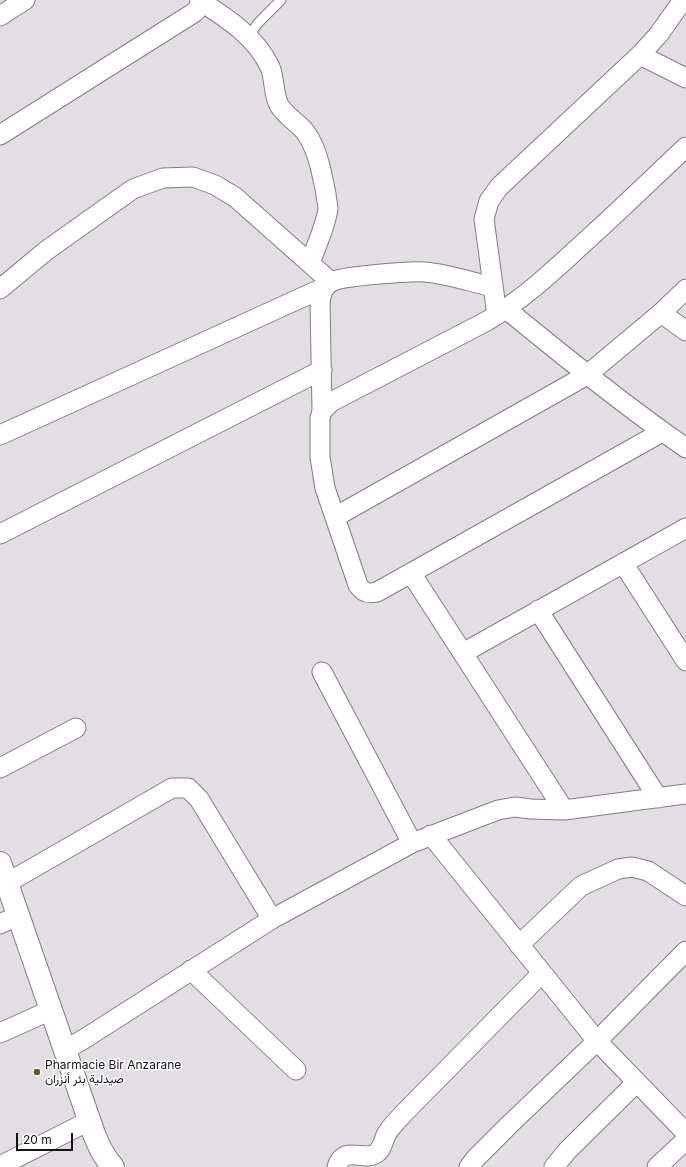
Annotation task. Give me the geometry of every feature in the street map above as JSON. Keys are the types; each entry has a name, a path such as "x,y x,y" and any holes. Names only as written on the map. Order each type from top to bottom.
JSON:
{"street":[{"path":"2,9 25,0"},
{"path":"683,0 659,34 640,55 494,194 486,208 484,219 493,287 502,312 662,432 686,448"},
{"path":"0,135 194,12 199,7 200,1 230,20 248,37 262,54 270,68 278,104 285,114 306,132 312,143 322,173 328,208 322,231 310,264"},
{"path":"640,55 686,78"},
{"path":"322,411 331,402 502,312 531,291 604,226 686,147"},
{"path":"0,289 47,250 133,189 163,178 193,177 215,185 235,197 310,264 328,284"},
{"path":"0,435 337,279 357,276 424,272 493,287"},
{"path":"328,284 321,297 320,303 322,370 320,457 325,488 358,585 365,592 371,594 377,592 662,432"},
{"path":"335,517 587,375 661,313 686,289"},
{"path":"661,313 686,331"},
{"path":"0,534 322,370"},
{"path":"462,653 686,528"},
{"path":"623,563 686,661"},
{"path":"411,573 564,810"},
{"path":"538,610 658,798"},
{"path":"322,672 412,843"},
{"path":"0,768 76,728"},
{"path":"108,1165 99,1148 51,1010 9,920 3,873 172,788 188,788 199,799 272,919"},
{"path":"65,1050 272,919 412,843 431,835 498,810 515,807 564,810 686,794"},
{"path":"431,835 597,1041 686,1133"},
{"path":"520,945 581,886 618,869 632,867 648,871 686,896"},
{"path":"469,1167 509,1125 597,1041 686,951"},
{"path":"191,970 296,1070"},
{"path":"337,1167 339,1161 345,1156 353,1154 374,1155 380,1150 387,1133 404,1113 542,973"},
{"path":"0,1033 51,1010"},
{"path":"554,1167 567,1151 637,1082"},
{"path":"0,1166 89,1120"},
{"path":"657,1167 686,1140"}],"lane":[{"path":"248,37 258,23 281,0"}],"place":[{"name":"Pharmacie Bir Anzarane صيدلية بئر أنزران","path":"37,1072"}]}
